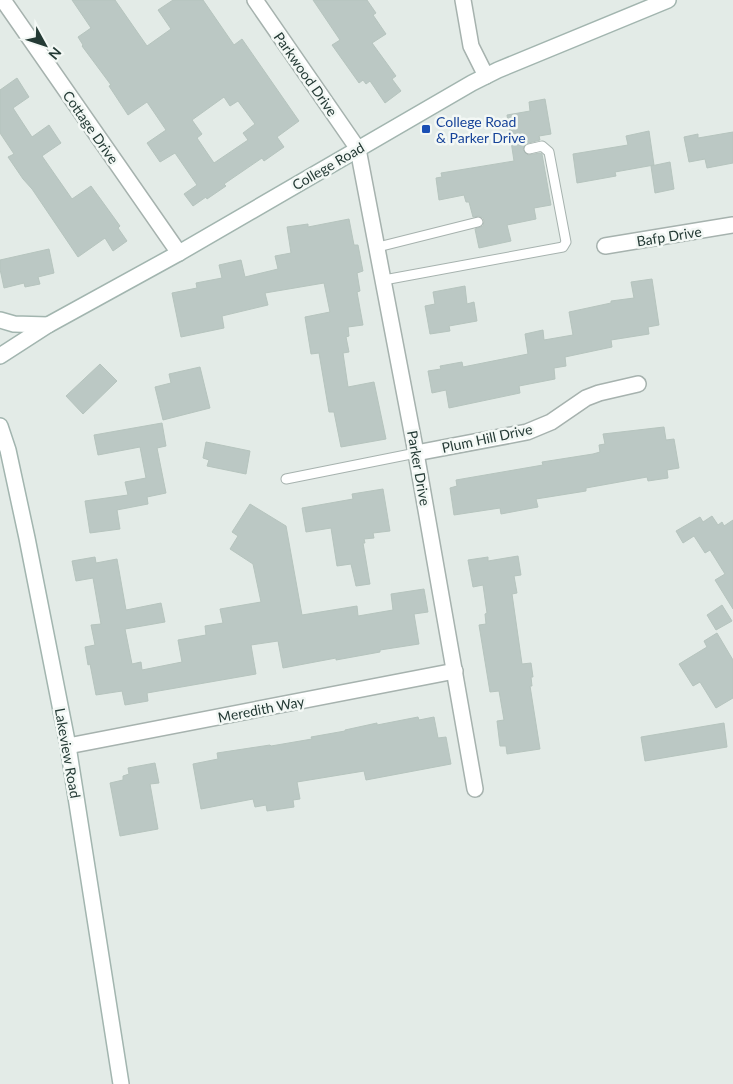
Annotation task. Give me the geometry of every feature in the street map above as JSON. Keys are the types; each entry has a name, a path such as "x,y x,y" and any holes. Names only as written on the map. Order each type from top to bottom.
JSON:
{"street":[{"name":"Cottage Drive","path":"3,0 179,254"},
{"name":"Parkwood Drive","path":"255,0 358,148"},
{"path":"463,0 471,46 486,76"},
{"name":"College Road","path":"0,356 48,325 179,254 358,148 486,76 648,4 668,0"},
{"name":"Parker Drive","path":"358,148 416,453 476,789"},
{"name":"Bafp Drive","path":"605,246 733,225"},
{"path":"0,320 14,324 48,325"},
{"name":"Plum Hill Drive","path":"416,453 527,432 551,422 586,398 638,384"},
{"name":"Lakeview Road","path":"0,426 8,450 27,538 68,746 121,1084"},
{"name":"Meredith Way","path":"68,746 455,671"}],"lane":[{"path":"384,280 562,247 566,242 549,152 542,146 529,149"},
{"path":"378,247 478,222"},
{"path":"286,478 416,453"}],"building":[{"path":"72,0 115,0 147,46 171,29 158,10 173,0 203,0 234,45 242,39 299,121 277,137 284,147 264,161 262,158 224,184 226,186 193,206 184,194 197,185 175,153 160,162 147,143 166,130 147,102 128,115 109,86 111,85 82,46 78,37 91,28","holes":["224,97 230,106 238,101 255,124 243,133 248,140 214,163 197,138 202,134 192,120"]},
{"path":"313,0 367,0 376,13 373,15 386,34 372,43 396,76 392,79 401,91 385,103 370,81 366,84 363,80 359,83 332,45 340,40"},
{"path":"17,78 29,97 13,108 32,137 49,125 61,143 42,156 72,199 91,186 120,226 118,228 127,241 113,251 105,238 78,257 8,157 14,154 0,133 0,90"},
{"path":"545,99 551,134 539,136 540,140 525,144 523,150 528,155 542,154 551,205 534,208 536,219 507,225 511,241 479,248 475,229 483,226 483,218 479,216 473,217 469,202 466,202 464,195 439,200 436,178 442,177 441,173 514,161 507,115 530,111 529,102"},
{"path":"649,131 654,165 615,172 616,176 577,183 573,154 628,145 626,136"},
{"path":"733,132 733,163 707,168 705,159 689,162 684,137 698,134 698,138"},
{"path":"670,162 674,189 655,193 651,166"},
{"path":"349,219 354,245 358,245 363,271 357,273 360,291 357,292 363,325 348,327 349,336 346,337 349,352 343,353 348,387 374,382 386,439 341,447 334,412 329,412 319,353 311,354 305,317 330,312 324,283 265,293 268,305 222,316 224,328 181,337 172,293 197,288 196,283 222,278 219,265 241,260 245,277 278,269 275,256 291,253 287,227 308,224 308,227"},
{"path":"49,249 54,273 38,277 40,284 25,287 24,283 4,288 0,260"},
{"path":"652,279 659,325 648,327 649,334 611,340 612,347 565,357 566,366 554,368 555,379 519,386 520,393 449,408 446,390 432,393 428,371 441,369 440,366 462,362 463,367 528,354 525,334 543,330 544,340 573,335 569,312 611,303 611,301 634,298 631,282"},
{"path":"465,286 467,304 474,302 477,321 449,326 450,331 430,334 425,306 435,304 433,292"},
{"path":"100,364 117,381 83,414 66,396"},
{"path":"200,367 210,408 163,420 155,387 171,383 169,374"},
{"path":"162,423 166,446 157,448 166,493 147,497 148,504 117,510 120,529 90,533 85,501 128,495 125,482 146,478 140,447 98,455 94,435"},
{"path":"664,427 666,440 674,439 679,468 667,470 668,478 648,481 647,477 586,488 586,491 536,499 538,507 501,514 500,508 454,515 450,488 457,486 456,480 543,465 542,462 593,454 600,452 599,445 605,444 603,434"},
{"path":"206,442 250,451 246,474 207,466 209,460 203,458"},
{"path":"383,489 390,531 373,533 374,538 364,539 365,543 363,543 370,584 356,586 351,564 337,566 331,528 306,532 302,508 353,499 352,494"},
{"path":"250,504 286,526 302,615 357,606 358,616 393,610 391,594 424,589 428,612 414,614 419,644 283,668 278,641 251,645 256,674 147,693 148,701 125,705 122,691 96,695 85,647 95,645 91,625 101,624 93,578 76,581 72,561 95,557 96,563 117,559 126,610 161,603 165,622 125,629 132,664 141,662 142,670 182,662 178,640 206,635 205,626 223,623 220,609 261,602 253,564 230,549 238,536 232,532"},
{"path":"712,516 718,525 722,522 724,526 733,520 733,609 715,580 725,574 710,550 705,553 694,536 683,543 676,531 700,517 703,522"},
{"path":"518,556 521,575 514,576 517,593 512,594 522,664 531,663 533,677 531,677 532,686 530,686 540,749 507,754 506,746 500,746 497,721 504,720 499,691 490,692 479,625 486,624 485,614 487,613 483,585 473,587 468,560 488,557 488,561"},
{"path":"722,605 732,621 716,630 707,615"},
{"path":"717,633 733,660 733,698 716,708 700,682 693,686 679,664 707,647 704,641"},
{"path":"418,717 419,720 434,717 438,738 446,737 451,764 366,780 364,771 297,782 300,799 293,800 294,807 267,811 266,805 255,807 253,799 201,809 193,764 218,759 217,753 312,739 311,737 377,723 377,725"},
{"path":"724,723 727,747 645,761 641,737"},
{"path":"155,763 159,783 150,784 158,829 120,836 110,783 123,780 123,776 129,774 128,768"}],"place":[{"name":"College Road & Parker Drive","path":"426,129"}]}
